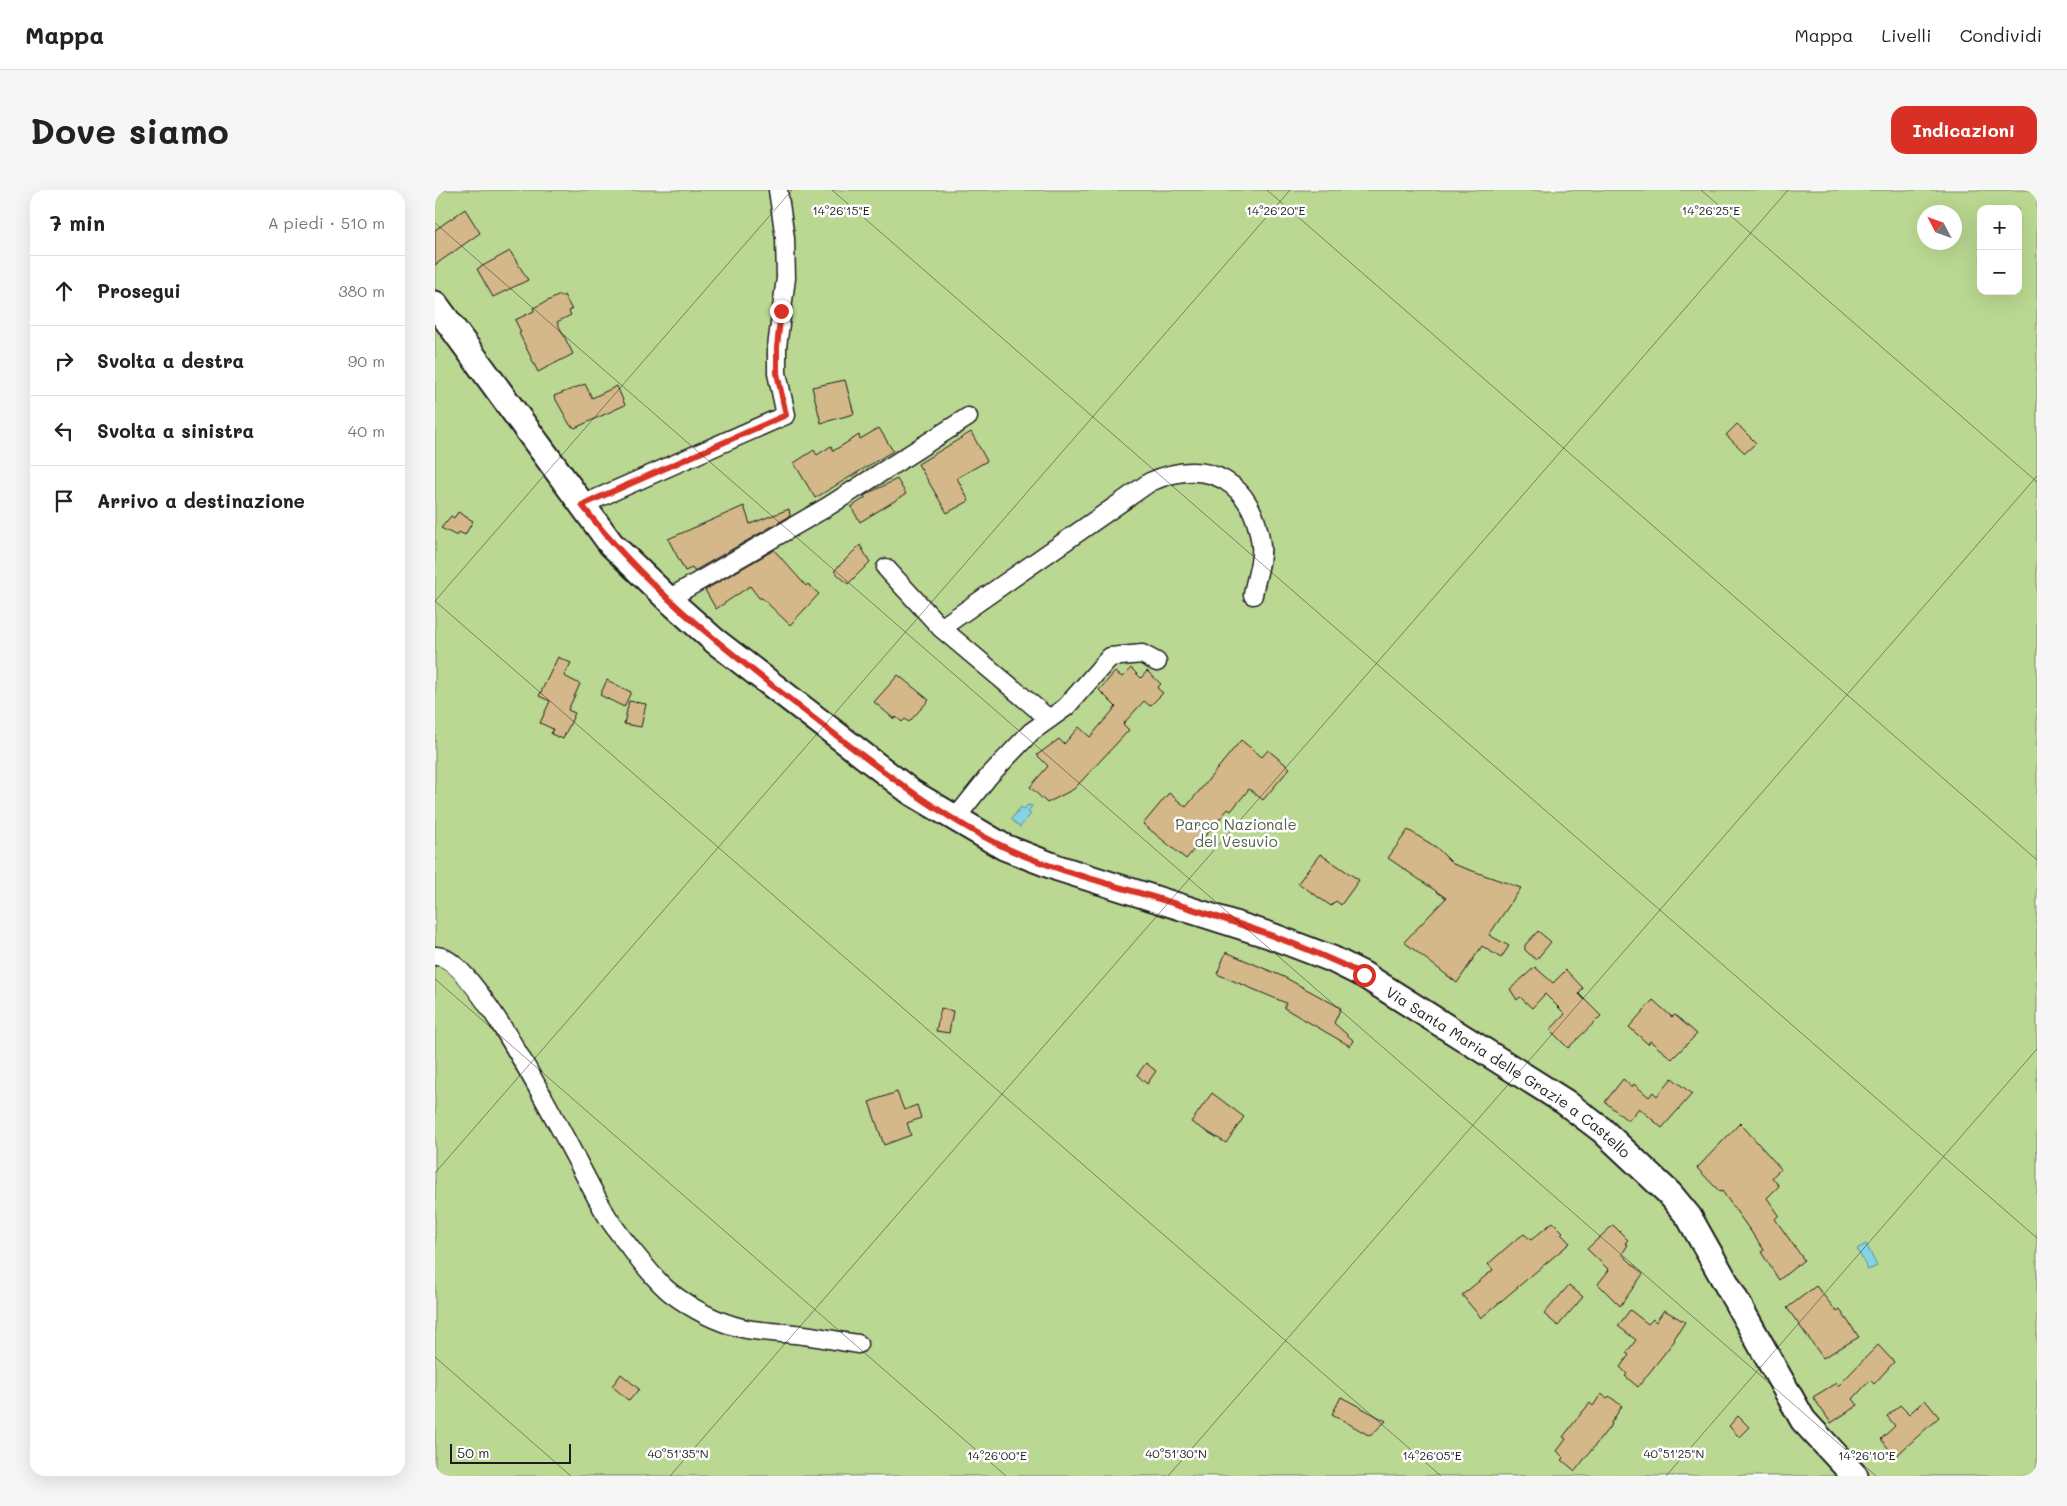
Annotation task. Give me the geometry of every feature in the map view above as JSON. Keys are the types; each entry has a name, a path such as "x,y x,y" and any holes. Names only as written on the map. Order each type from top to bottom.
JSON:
{"street":[{"path":"582,505 786,415 777,373 777,347 786,278 785,238 778,190"},
{"name":"Via Santa Maria delle Grazie a Castello","path":"435,304 611,544 668,600 715,641 911,792 1004,847 1058,868 1182,906 1332,959 1405,1000 1565,1102 1602,1130 1670,1194 1689,1217 1803,1420 1855,1476"},
{"path":"668,600 827,507 968,417"},
{"path":"941,628 1150,482 1167,474 1189,472 1213,474 1229,482 1245,495 1255,518 1262,548 1253,595"},
{"path":"886,568 941,628 1049,719"},
{"path":"955,819 989,776 1031,732 1066,707 1110,657 1142,654 1157,662"},
{"path":"435,956 439,955 455,964 471,980 501,1024 560,1127 605,1212 669,1292 697,1310 742,1328 797,1334 858,1344"}],"green space":[{"name":"Parco Nazionale del Vesuvio","path":"435,190 2037,190 2037,1476 435,1476"}],"water":[{"path":"1028,805 1032,806 1028,812 1031,814 1020,827 1011,819 1021,807 1024,809"},
{"path":"1866,1244 1877,1266 1868,1270 1857,1249"}],"building":[{"path":"465,209 480,233 435,265 435,230"},
{"path":"510,251 528,280 493,297 477,269"},
{"path":"560,295 561,297 564,295 572,310 569,311 571,315 557,322 573,354 538,372 519,333 521,332 515,320 534,311 533,308"},
{"path":"845,380 854,414 821,423 812,387"},
{"path":"585,384 592,398 617,386 625,405 575,428 570,425 554,396"},
{"path":"1737,424 1756,443 1745,453 1726,435"},
{"path":"879,428 893,451 815,498 794,463 814,450 817,455 831,446 833,451 859,435 860,439"},
{"path":"971,432 987,461 957,478 969,501 947,513 918,464"},
{"path":"897,479 906,494 860,522 851,507 865,498 864,496"},
{"path":"744,506 750,524 789,509 790,516 694,571 692,568 685,571 668,539"},
{"path":"458,512 473,521 465,535 459,532 457,536 441,528 451,516 454,518"},
{"path":"860,545 870,562 848,584 834,571"},
{"path":"774,550 806,586 808,584 819,594 790,625 762,598 759,598 750,586 716,609 705,590"},
{"path":"558,657 571,663 564,676 580,684 568,710 575,713 563,739 551,734 553,729 540,723 550,701 539,696"},
{"path":"1131,668 1141,678 1147,671 1161,684 1157,688 1163,693 1150,706 1144,701 1123,724 1129,730 1074,789 1047,803 1030,787 1048,766 1037,755 1059,739 1064,744 1079,727 1090,737 1116,707 1099,690 1115,672 1122,677"},
{"path":"898,675 929,700 909,722 905,719 902,722 896,717 894,719 874,702"},
{"path":"607,680 631,692 624,707 600,695"},
{"path":"629,701 646,704 641,727 624,724"},
{"path":"1241,740 1262,757 1268,750 1290,768 1263,800 1249,789 1231,811 1228,809 1186,859 1143,824 1169,793 1186,807"},
{"path":"1408,830 1436,847 1453,864 1521,888 1489,935 1509,946 1501,958 1482,946 1457,983 1404,942 1446,898 1388,858"},
{"path":"1320,854 1359,880 1341,905 1336,901 1331,906 1298,883"},
{"path":"1538,931 1551,942 1536,960 1525,950 1525,945"},
{"path":"1226,952 1284,977 1341,1008 1334,1023 1354,1041 1350,1046 1284,1008 1286,1003 1217,974"},
{"path":"1535,967 1553,983 1566,970 1583,988 1579,994 1601,1016 1568,1048 1550,1030 1565,1014 1545,994 1532,1008 1520,997 1517,1000 1510,989"},
{"path":"1653,1000 1672,1017 1675,1015 1697,1034 1672,1059 1650,1041 1648,1044 1629,1027"},
{"path":"941,1008 953,1011 949,1033 936,1031"},
{"path":"1146,1063 1156,1071 1147,1084 1137,1075"},
{"path":"1672,1078 1692,1094 1662,1128 1639,1108 1628,1121 1605,1102 1623,1079 1632,1087 1634,1084 1649,1097 1653,1092 1657,1096"},
{"path":"897,1092 904,1110 917,1105 921,1118 907,1123 911,1135 884,1145 869,1102"},
{"path":"1212,1093 1244,1117 1226,1143 1191,1122"},
{"path":"1740,1123 1781,1169 1772,1177 1779,1186 1767,1198 1779,1215 1775,1219 1804,1260 1779,1280 1761,1252 1764,1250 1722,1191 1720,1192 1697,1168"},
{"path":"1553,1222 1570,1243 1481,1318 1462,1295 1493,1270 1488,1264 1513,1242 1524,1234 1531,1240"},
{"path":"1613,1225 1628,1240 1625,1243 1628,1245 1622,1254 1643,1274 1620,1306 1598,1284 1609,1270 1587,1249"},
{"path":"1569,1285 1583,1297 1558,1326 1544,1314"},
{"path":"1816,1286 1837,1312 1840,1310 1859,1337 1823,1358 1787,1308"},
{"path":"1630,1310 1648,1324 1653,1319 1656,1322 1664,1310 1685,1322 1675,1340 1638,1387 1625,1376 1627,1374 1620,1367 1629,1355 1626,1353 1636,1340 1618,1326"},
{"path":"1878,1345 1894,1362 1874,1384 1870,1380 1853,1399 1858,1405 1831,1423 1813,1397 1836,1383 1838,1386"},
{"path":"621,1374 639,1389 629,1401 612,1386"},
{"path":"1601,1394 1607,1398 1609,1396 1622,1406 1612,1424 1575,1471 1562,1460 1564,1458 1557,1451 1566,1439 1563,1437 1579,1416 1590,1403 1593,1406"},
{"path":"1341,1397 1386,1421 1370,1436 1332,1414"},
{"path":"1925,1400 1939,1417 1895,1457 1881,1439 1895,1426 1887,1416 1900,1405 1909,1414"},
{"path":"1738,1416 1749,1427 1739,1437 1729,1426"}],"route":[{"path":"781,311 777,347 777,373 786,415 582,505 611,544 668,600 715,641 911,792 955,819 1004,847 1058,868 1269,935 1332,959 1364,975"}]}
